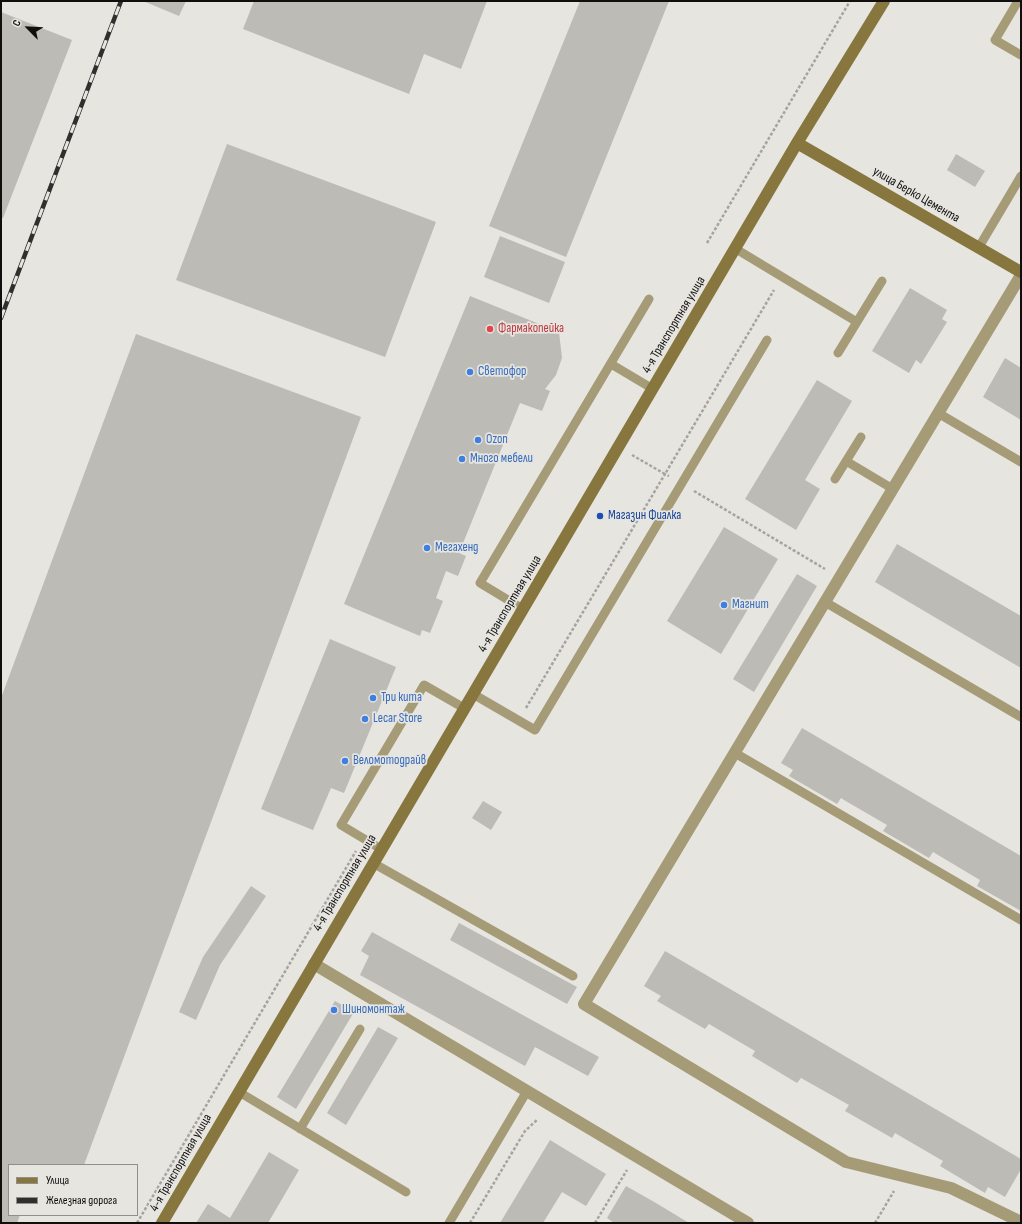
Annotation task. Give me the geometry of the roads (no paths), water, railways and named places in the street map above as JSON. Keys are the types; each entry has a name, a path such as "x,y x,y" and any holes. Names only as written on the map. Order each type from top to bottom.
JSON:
{"main road":[{"name":"4-я Транспортная улица","path":"162,1223 464,708 884,1"},
{"name":"улица Берко Цемента","path":"798,144 1021,272"}],"street":[{"path":"1021,275 584,1004 846,1162 951,1188 1021,1222"},
{"path":"314,964 748,1223"}],"lane":[{"path":"1018,1 995,40 1021,55"},
{"path":"979,247 1021,176"},
{"path":"736,249 857,322"},
{"path":"838,353 882,281"},
{"path":"523,609 480,583 649,299"},
{"path":"473,694 535,730 767,340"},
{"path":"611,364 653,389"},
{"path":"938,413 1021,462"},
{"path":"835,479 860,436"},
{"path":"846,461 892,489"},
{"path":"825,602 1021,717"},
{"path":"381,849 341,825 424,685 464,708"},
{"path":"735,753 1021,920"},
{"path":"373,863 573,976"},
{"path":"300,1129 360,1029"},
{"path":"449,1223 527,1091"},
{"path":"239,1092 406,1192"}],"railway":[{"path":"1,318 121,1"}],"place":[{"name":"Фармакопейка","path":"490,329"},
{"name":"Светофор","path":"470,372"},
{"name":"Ozon","path":"478,440"},
{"name":"Много мебели","path":"462,459"},
{"name":"Магазин Фиалка","path":"600,516"},
{"name":"Мегахенд","path":"427,548"},
{"name":"Магнит","path":"724,605"},
{"name":"Три кита","path":"373,698"},
{"name":"Lecar Store","path":"365,719"},
{"name":"Веломотодрайв","path":"345,761"},
{"name":"Шиномонтаж","path":"334,1010"}]}
